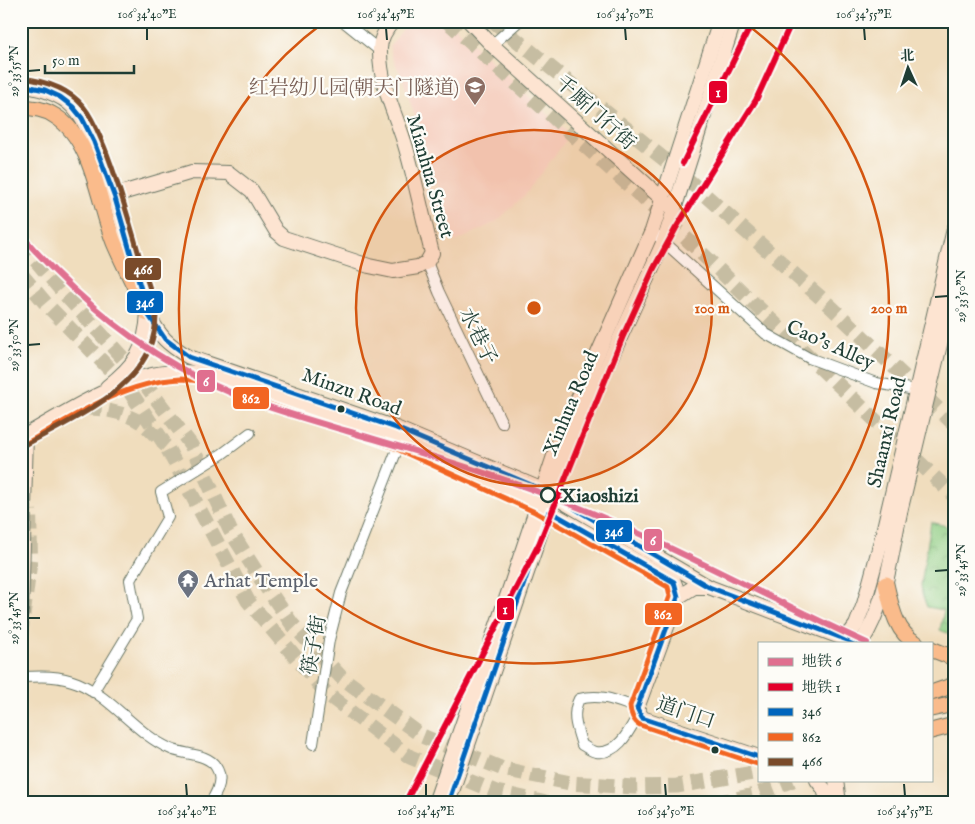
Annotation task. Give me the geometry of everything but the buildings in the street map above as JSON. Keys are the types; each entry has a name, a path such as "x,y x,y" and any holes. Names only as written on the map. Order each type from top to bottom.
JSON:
{"main road":[{"name":"Mianhua Street","path":"115,195 192,172 229,173 252,191 276,231 284,238 369,266 393,271 418,267 427,262 432,253 405,147 381,75 381,39 393,21"},
{"name":"千厮门行街","path":"469,21 674,210"},
{"name":"Xinhua Road","path":"448,803 548,493 558,444 652,231 720,21"},
{"name":"Xinhua Road","path":"548,493 664,241 734,21"},
{"path":"21,85 51,93 66,101 78,112 95,144 115,195 148,314 146,335 142,348 127,371 98,395 24,436 21,614"},
{"path":"22,107 43,110 55,116 70,128 86,153 114,244 148,314"},
{"name":"Shaanxi Road","path":"849,640 864,604 880,545 954,229"},
{"name":"Shaanxi Road","path":"862,642 873,620 886,584 901,508 954,286"},
{"name":"Minzu Road","path":"148,314 157,332 189,357 396,428 548,493 709,587 849,640"},
{"name":"Minzu Road","path":"98,395 147,376 178,372 192,372 266,394 400,442 543,508 674,582 678,590 678,597"},
{"name":"Xinhua Road","path":"435,803 543,508"},
{"path":"886,584 893,613 900,627 914,641"},
{"path":"678,597 694,587 709,587"},
{"name":"道门口","path":"678,597 638,710 642,718 758,757"},
{"path":"932,649 954,658"},
{"path":"932,656 954,658"},
{"path":"932,693 954,685"},
{"path":"932,709 954,704"},
{"path":"932,731 954,725"},
{"path":"819,782 824,789 828,803"},
{"path":"836,782 839,803"}],"street":[{"path":"343,21 380,50"},
{"path":"492,44 519,21"},
{"name":"Cao's Alley","path":"652,231 766,334 809,358 876,383 916,390"},
{"name":"水巷子","path":"427,262 439,292 502,423"},
{"path":"94,692 137,619 130,580 168,517 161,492 222,454 250,433"},
{"name":"筷子街","path":"313,744 329,640 341,593 400,442"},
{"path":"21,677 51,676 77,683 94,692 152,738 172,750 208,760 216,767 220,780 217,793 210,803"},
{"path":"591,696 603,697 638,710 626,736 615,747 596,752 582,745 574,722 575,708 579,699 591,696"}],"shaded area":[{"name":"红岩幼儿园(朝天门隧道)","path":"409,21 449,21 570,135 526,194 496,222 455,242 402,77 392,57 390,46"}],"green space":[{"path":"931,522 946,526 954,534 954,636 940,630 944,610 927,607 922,594 921,585"}],"tunnel":[{"path":"447,21 666,219 954,496"},
{"path":"493,21 670,164 830,306 954,424"},
{"path":"21,243 139,376 191,445 230,530 292,624 341,677 422,736 503,769 570,783 634,787 677,786 758,772"},
{"path":"21,274 48,306 127,387 166,446 248,601 327,694 410,757 496,792 546,803"},
{"path":"67,411 85,408 124,414 143,424 166,446"},
{"path":"21,636 31,558 30,510"},
{"path":"715,803 755,795 788,782"}],"metro line":[{"name":"1","path":"683,163 753,21"},
{"name":"1","path":"405,803 539,544 623,336 654,268 676,228 756,100 792,21"},
{"name":"6","path":"21,235 81,297 125,333 173,364 217,387 309,420 472,469 588,511 668,547 865,642"}],"transit line":[{"name":"466","path":"22,78 47,83 63,90 77,100 87,111 104,146 119,189 152,295 156,316 149,350 127,381 95,406 25,445"},
{"name":"346","path":"21,85 45,90 60,97 73,107 82,118 94,142 115,198 148,314 165,339 189,357 396,428 543,490 709,587 852,642"},
{"name":"862","path":"25,444 80,412 118,394 138,387 180,379 206,382 397,449 535,512 668,587 670,596 630,706 633,717 640,725 757,764"},
{"name":"346","path":"448,803 549,511 674,582 678,597 637,708 642,718 758,757"}],"place":[{"name":"红岩幼儿园(朝天门隧道)","path":"475,106"},
{"name":"Xiaoshizi","path":"548,495"},
{"name":"Arhat Temple","path":"188,599"}]}
